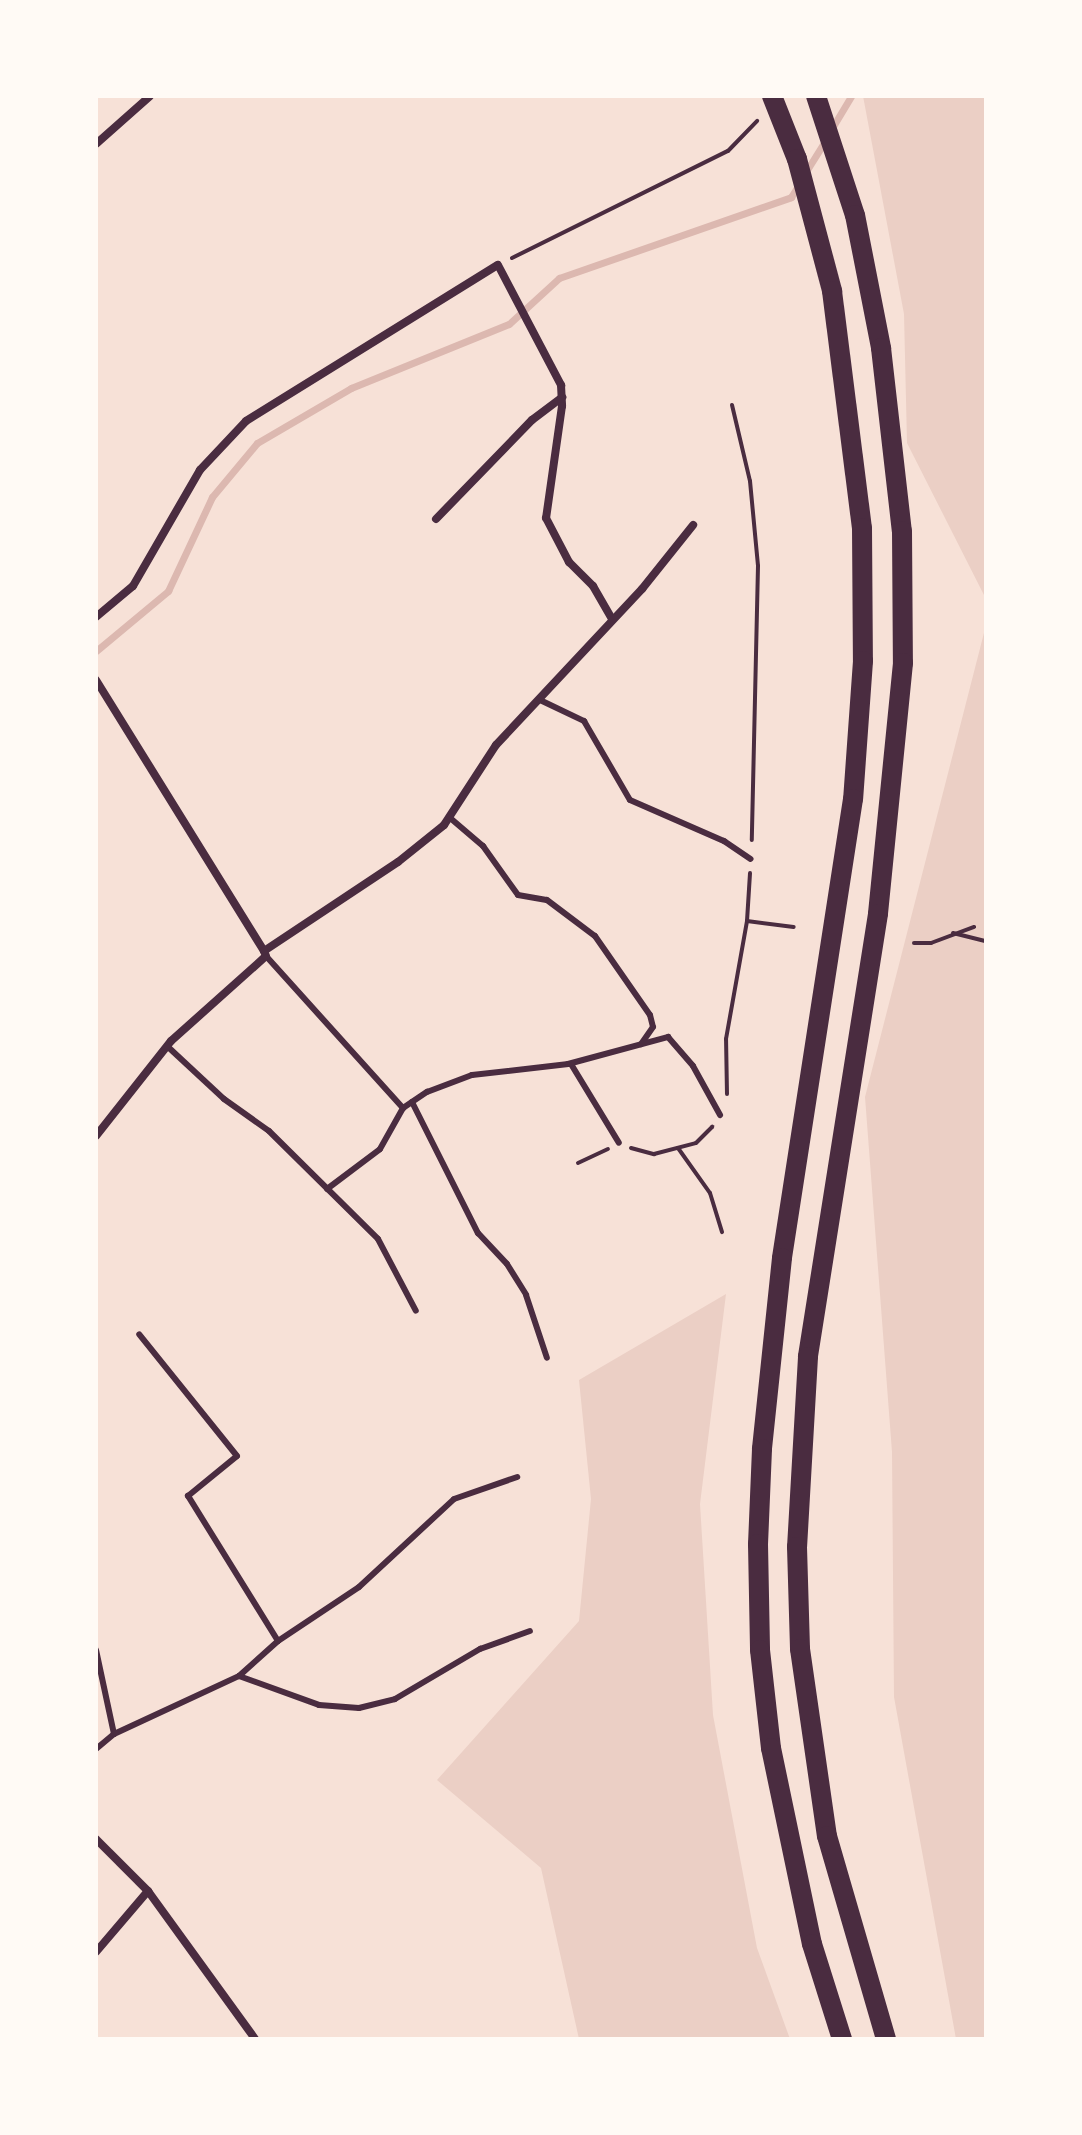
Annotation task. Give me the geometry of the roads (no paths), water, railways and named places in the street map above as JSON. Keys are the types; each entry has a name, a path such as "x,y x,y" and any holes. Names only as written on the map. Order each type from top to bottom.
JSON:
{"highway":[{"path":"772,96 797,159 832,291 861,514 863,661 840,903 780,1274 762,1449 758,1544 760,1650 771,1748 805,1916 842,2039"},
{"path":"816,96 855,215 870,283 897,467 903,663 880,898 808,1357 797,1547 800,1649 827,1836 886,2039"}],"street":[{"path":"96,144 150,96"},
{"path":"96,617 133,586 200,470 246,421 498,265 555,369 562,397 546,518 569,562 593,586 611,617"},
{"path":"436,519 532,420 562,397"},
{"path":"96,1136 167,1046 221,991 265,953 398,862 449,817 496,745 540,700 611,617 642,589 693,525"},
{"path":"96,680 265,953"},
{"path":"96,1839 148,1891 255,2039"},
{"path":"96,1952 148,1891"}],"lane":[{"path":"540,700 584,721 630,800 724,841 751,859"},
{"path":"449,817 483,846 518,895 547,900 595,936 650,1015 653,1027 641,1044"},
{"path":"265,953 403,1108"},
{"path":"327,1189 380,1149 403,1108 472,1075 571,1064 668,1037 693,1066 720,1115"},
{"path":"167,1046 269,1131 378,1239 416,1311"},
{"path":"571,1064 619,1143"},
{"path":"412,1102 478,1233 507,1264 526,1295 547,1358"},
{"path":"139,1334 237,1456 188,1496 278,1641"},
{"path":"96,1749 114,1734 239,1676 278,1641 359,1587 454,1499 517,1477"},
{"path":"239,1676 319,1705 359,1708 395,1699 480,1649 530,1631"},
{"path":"96,1650 114,1734"}],"waterway":[{"path":"832,128 851,96"},
{"path":"805,173 826,139"},
{"path":"96,651 168,591 212,497 257,443 351,388 509,324 559,278 791,197 799,184"}]}
